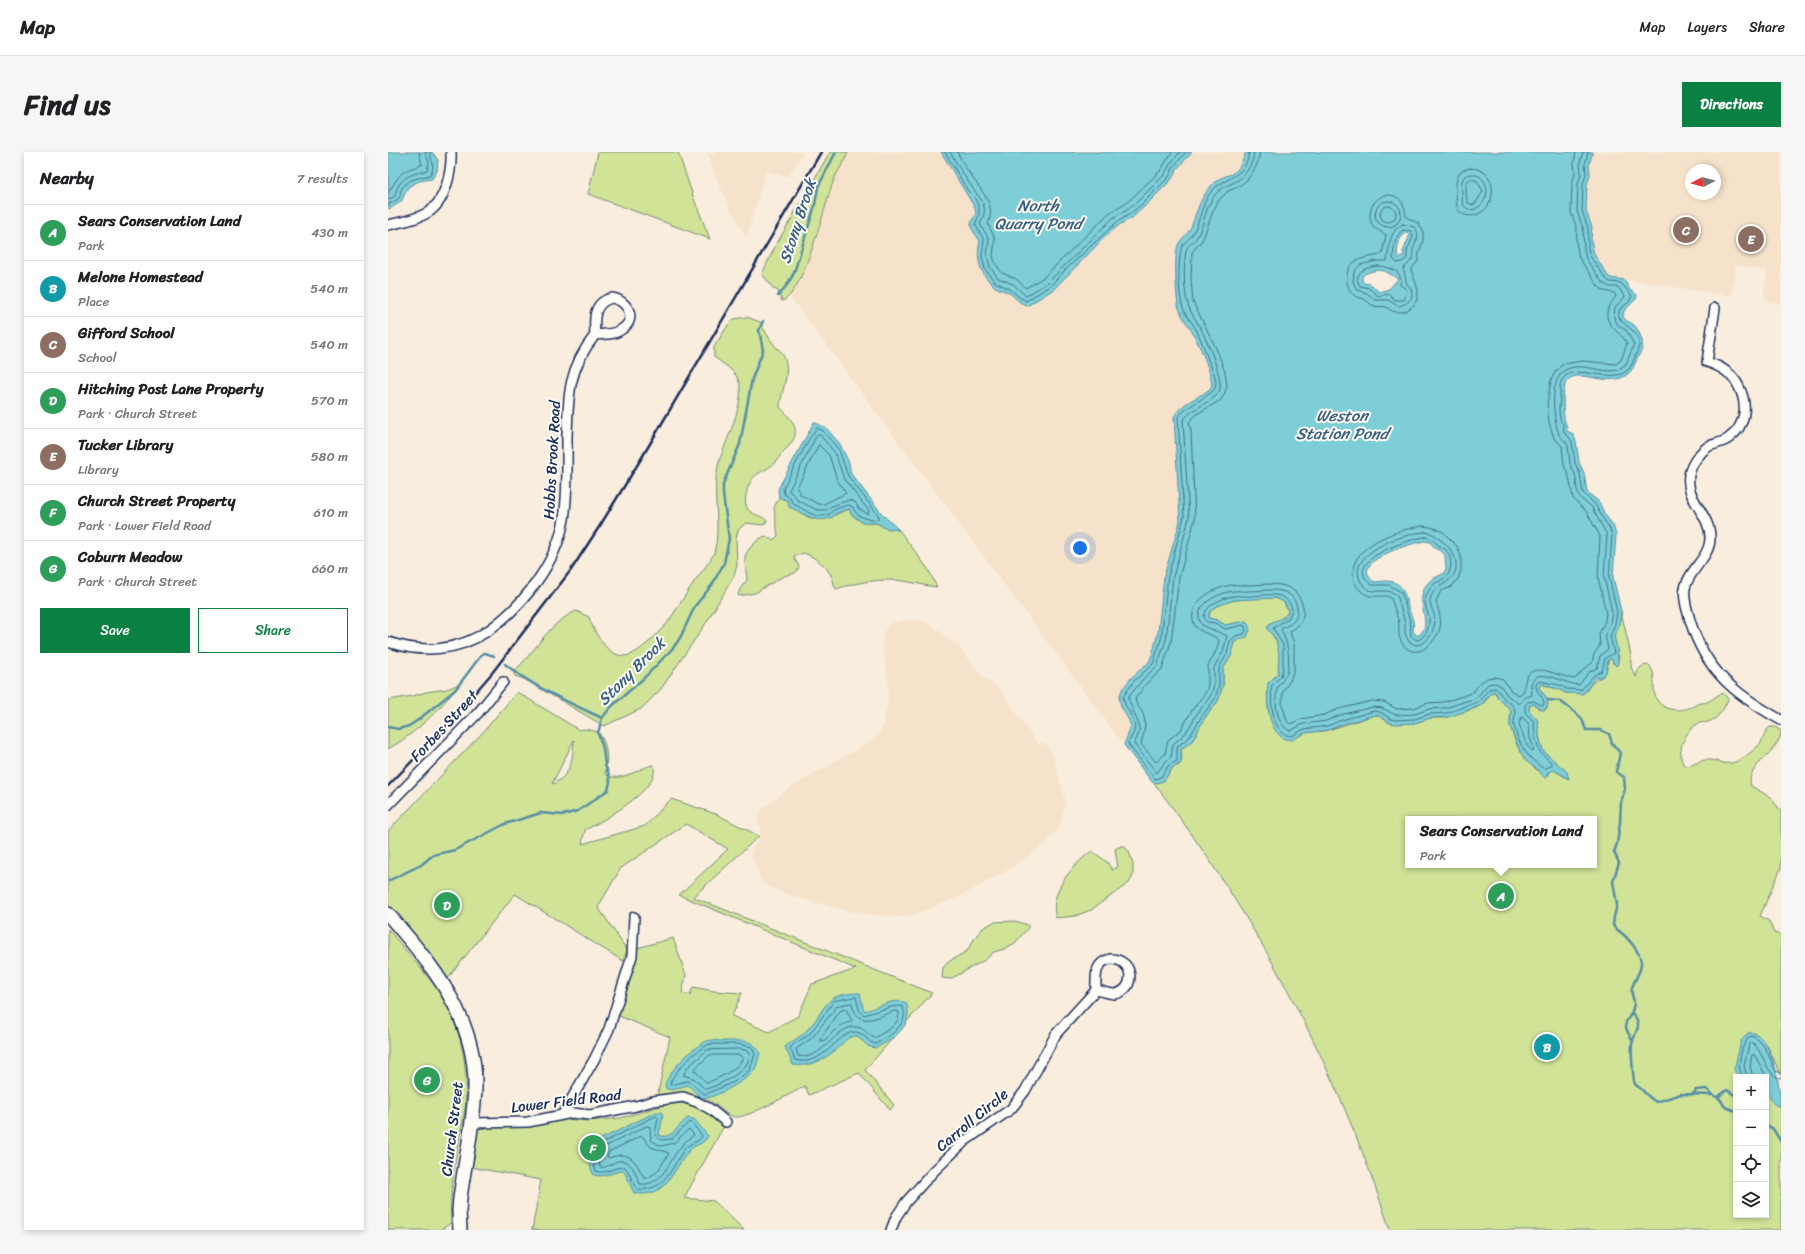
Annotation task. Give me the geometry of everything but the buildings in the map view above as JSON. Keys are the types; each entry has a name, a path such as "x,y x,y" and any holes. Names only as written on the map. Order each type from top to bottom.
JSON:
{"street":[{"path":"388,225 420,216 435,206 440,198 446,182 451,152"},
{"path":"612,298 623,302 629,311 626,326 617,332 595,335 595,312 601,302 612,298"},
{"path":"1715,308 1707,362 1715,364 1736,381 1746,405 1744,417 1738,428 1730,437 1722,442 1710,446 1700,454 1692,466 1689,476 1690,491 1709,527 1710,538 1705,555 1688,580 1685,588 1685,599 1693,630 1709,663 1722,679 1737,692 1781,720"},
{"name":"Hobbs Brook Road","path":"388,642 411,649 426,650 449,647 471,640 485,633 509,614 542,572 557,545 564,519 569,402 572,375 579,357 595,335"},
{"name":"Forbes Street","path":"388,805 478,712 502,682"},
{"name":"Church Street","path":"388,914 433,967 458,1008 468,1036 474,1067 475,1085 472,1123 459,1205 460,1230"},
{"path":"563,1114 595,1058 609,1029 632,956 634,917"},
{"name":"Carroll Circle","path":"891,1230 896,1217 906,1202 934,1171 965,1141 1003,1116 1015,1104 1025,1091 1056,1034 1096,990"},
{"name":"Lower Field Road","path":"472,1123 528,1122 572,1113 590,1115 653,1101 683,1097 710,1109 726,1122"}],"shaded area":[{"path":"713,152 803,152 788,177 766,171 746,238 727,203 715,175 708,153 714,155"},
{"path":"835,152 1246,152 1234,172 1220,178 1207,191 1199,205 1189,232 1182,239 1176,250 1178,305 1184,320 1199,346 1212,386 1201,394 1174,425 1176,433 1180,521 1164,576 1158,632 1153,652 1149,662 1135,674 1120,694 1121,706 1131,726 1124,745 765,263 811,184 818,186"},
{"path":"1593,152 1781,152 1781,304 1769,302 1764,295 1767,270 1736,266 1731,296 1610,277 1594,254 1591,240 1592,227 1586,211 1587,184 1590,175 1589,164"},
{"path":"917,620 929,623 958,646 982,676 1000,690 1038,744 1042,742 1047,745 1054,758 1066,803 1058,829 1045,844 1005,872 963,895 912,915 900,917 854,912 794,897 774,889 762,882 751,852 760,836 761,828 757,822 761,810 789,788 879,735 883,725 888,702 888,680 882,642 884,632 890,624 899,621"}],"green space":[{"path":"598,152 678,152 694,199 710,239 588,194"},
{"path":"830,152 848,152 833,182 819,228 798,283 790,295 782,301 778,291 773,288 762,274 776,245"},
{"path":"747,317 760,322 773,343 781,351 785,361 786,374 780,407 790,418 795,428 794,438 791,444 773,464 753,478 747,491 746,505 748,509 752,513 767,521 763,525 746,523 738,530 736,538 737,565 734,576 706,623 661,689 641,709 604,726 524,679 515,676 513,672 549,631 576,611 589,617 591,624 599,638 610,651 617,655 624,656 632,654 649,642 667,624 692,585 710,561 714,553 717,532 716,477 718,466 734,422 740,399 738,379 728,367 714,357 714,347 728,325 734,319"},
{"path":"779,497 788,501 794,509 814,519 824,518 850,509 852,515 863,523 877,523 885,528 899,530 928,569 937,587 896,580 878,580 852,584 836,589 832,577 824,565 813,557 804,553 794,556 799,568 795,573 784,576 755,593 739,596 740,589 747,580 745,560 746,554 762,537 765,536 773,540 778,536 774,508"},
{"path":"1275,598 1284,602 1288,612 1276,621 1268,630 1275,639 1280,656 1278,673 1272,680 1268,691 1269,711 1274,728 1301,735 1304,733 1329,730 1375,715 1390,723 1415,723 1430,718 1443,718 1476,708 1484,703 1492,692 1495,692 1498,698 1510,709 1512,732 1518,748 1527,761 1547,776 1550,770 1554,770 1568,779 1567,772 1543,751 1539,736 1538,721 1529,710 1529,705 1534,704 1539,709 1545,710 1547,707 1548,704 1546,698 1539,688 1541,684 1566,693 1587,691 1592,683 1601,677 1606,671 1610,658 1612,659 1613,664 1619,659 1614,636 1619,626 1621,611 1631,655 1631,667 1636,677 1640,668 1649,665 1654,676 1655,695 1660,704 1669,709 1679,710 1689,708 1699,703 1707,702 1723,693 1728,699 1723,710 1714,719 1697,724 1688,733 1682,744 1681,750 1682,762 1685,766 1708,760 1733,763 1746,756 1759,745 1770,727 1775,727 1781,731 1775,746 1757,765 1750,779 1751,786 1770,797 1781,811 1781,868 1760,916 1769,921 1774,933 1781,935 1781,1075 1768,1047 1755,1033 1748,1033 1751,1074 1733,1074 1733,1218 1769,1218 1769,1091 1780,1107 1781,1105 1781,1230 1390,1230 1346,1111 1320,1053 1291,997 1260,941 1227,887 1192,834 1154,783 1163,780 1172,768 1179,765 1182,760 1181,749 1192,741 1204,719 1218,701 1223,685 1223,669 1231,656 1234,642 1243,638 1246,621 1225,625 1217,620 1209,618 1211,611 1216,606 1225,602"},
{"path":"459,684 436,712 408,736 388,749 388,700 447,689"},
{"path":"517,692 579,730 586,729 598,732 604,741 606,752 607,764 605,774 611,777 623,776 653,765 654,774 641,793 629,803 604,820 585,830 582,844 645,826 671,799 716,814 759,836 693,897 932,993 865,1070 894,1105 890,1110 859,1073 809,1095 805,1086 760,1109 737,1117 728,1115 716,1105 695,1095 673,1094 657,1097 670,1037 619,1016 637,948 673,938 686,975 682,993 690,995 693,987 714,991 742,993 732,1016 769,1032 798,1016 812,984 856,969 679,895 728,849 686,824 621,868 598,907 627,950 623,961 515,894 448,978 388,906 388,831 484,731","holes":["574,740 572,760 567,772 563,777 552,784"]},
{"path":"1123,845 1129,852 1133,864 1133,876 1129,883 1091,910 1075,916 1056,918 1054,909 1055,899 1064,880 1077,864 1092,851 1107,862 1112,870 1118,867 1115,849"},
{"path":"1015,921 1028,925 1028,928 1015,943 994,952 985,960 956,976 949,979 942,978 943,968 948,962 967,951 983,928 994,922"},
{"path":"388,929 429,978 443,999 457,1031 465,1064 466,1098 452,1184 450,1211 451,1223 440,1230 388,1230"},
{"path":"679,1103 692,1105 698,1108 709,1114 724,1126 684,1198 714,1201 744,1230 532,1230 541,1180 471,1167 477,1128 528,1127 564,1119 588,1121 621,1118 664,1105"}],"water":[{"path":"388,152 432,152 438,160 437,171 432,179 419,181 408,187 401,202 389,209"},
{"name":"North Quarry Pond","path":"941,152 1192,152 1177,169 1172,179 1144,207 1132,218 1119,225 1103,239 1054,289 1027,306 1021,303 1014,296 994,286 981,269 978,253 980,241 971,225 971,222 976,215 975,208"},
{"name":"Weston Station Pond","path":"1246,152 1593,152 1589,164 1590,175 1587,184 1586,211 1592,227 1591,240 1594,254 1608,276 1611,278 1624,280 1630,290 1637,295 1636,299 1624,311 1623,316 1637,328 1641,337 1642,347 1630,372 1621,378 1612,380 1581,376 1573,377 1567,381 1564,388 1564,418 1567,431 1573,434 1576,441 1579,462 1584,473 1587,492 1599,502 1605,515 1613,525 1616,535 1613,577 1621,611 1619,626 1614,636 1617,648 1618,664 1616,666 1610,658 1608,660 1606,673 1601,677 1595,678 1583,694 1566,693 1541,684 1539,688 1548,700 1547,708 1542,710 1534,704 1529,706 1529,710 1538,721 1539,736 1543,751 1567,772 1569,779 1554,770 1548,772 1546,779 1536,768 1527,762 1520,751 1510,726 1510,709 1498,698 1495,692 1492,692 1480,706 1448,717 1430,718 1415,723 1396,724 1390,723 1375,715 1328,730 1305,733 1292,740 1284,738 1278,734 1273,727 1268,709 1268,683 1278,674 1279,654 1276,640 1267,628 1270,623 1287,616 1288,609 1284,602 1275,598 1234,600 1215,607 1209,613 1209,618 1217,620 1225,625 1246,621 1250,630 1247,637 1234,642 1231,656 1223,669 1223,685 1218,701 1204,719 1192,741 1181,749 1181,763 1172,768 1164,781 1152,782 1124,745 1131,726 1121,706 1119,697 1122,690 1131,678 1149,662 1153,652 1158,632 1164,576 1180,521 1174,417 1182,407 1212,386 1210,373 1202,351 1182,316 1178,305 1176,257 1178,245 1191,228 1205,193 1217,180 1234,173 1240,165","holes":["1405,233 1408,233 1409,237 1403,252 1404,255 1398,259 1398,245","1378,270 1385,271 1398,279 1389,289 1379,292 1370,284 1363,283 1362,277","1425,541 1430,542 1436,549 1445,555 1446,569 1443,574 1431,580 1425,587 1422,595 1425,625 1423,631 1417,636 1413,631 1413,620 1405,595 1400,586 1386,581 1374,582 1368,574 1369,567 1375,560 1384,554 1408,545"]},
{"path":"814,422 826,428 840,444 849,463 851,474 883,515 899,530 885,528 877,523 863,523 850,513 850,509 837,513 830,518 819,520 808,517 789,507 788,501 779,497 778,489"},
{"path":"860,993 865,1011 896,1001 906,1003 908,1011 907,1018 901,1031 889,1041 875,1048 868,1046 857,1036 853,1036 845,1041 830,1055 820,1060 810,1064 793,1065 785,1047 803,1034 826,1004 838,996"},
{"path":"1748,1033 1756,1035 1763,1041 1769,1050 1777,1074 1780,1107 1776,1105 1769,1097 1769,1074 1737,1074 1734,1070 1741,1041"},
{"path":"711,1040 743,1041 754,1045 760,1053 754,1071 745,1079 730,1088 709,1097 704,1098 699,1096 687,1085 673,1090 667,1089 665,1086 667,1080 684,1058 698,1046"},
{"path":"656,1112 661,1112 663,1115 659,1135 667,1136 671,1134 688,1118 694,1119 708,1136 704,1141 691,1149 683,1158 668,1181 654,1192 645,1194 634,1193 624,1171 602,1176 594,1175 590,1162 594,1148 599,1140"}],"waterway":[{"name":"Stony Brook","path":"778,296 794,273 815,205 818,187 836,152"},
{"name":"Stony Brook","path":"388,881 421,865 433,855 455,850 505,824 541,813 563,815 578,811 608,790 610,782 609,775 605,765 603,748 598,733 602,718 611,707 644,678 673,648 680,638 695,606 712,585 724,563 729,539 723,484 740,444 752,379 763,350 759,330 763,321"},
{"path":"388,727 398,729 409,726 418,720 455,690 482,654 485,653 494,656"},
{"path":"505,664 539,687 602,718"},
{"path":"1548,700 1560,701 1577,714 1582,719 1586,730 1601,730 1609,734 1612,743 1620,753 1616,772 1624,777 1625,789 1621,802 1617,844 1614,852 1619,863 1613,881 1617,905 1613,925 1632,944 1637,951 1641,962 1641,966 1632,990 1634,1003 1625,1024 1633,1042"},
{"path":"1632,1013 1636,1017 1638,1025 1632,1044 1635,1084 1656,1102 1681,1094 1713,1095"},
{"path":"1693,1095 1696,1090 1707,1089 1720,1099 1725,1107 1733,1110"},
{"path":"1718,1097 1727,1090 1733,1094"},
{"path":"1769,1127 1773,1129 1781,1142"}],"railway":[{"path":"388,786 447,725 492,673 571,570 641,459 821,152"}],"place":[{"name":"Gifford School","path":"1686,230"},
{"name":"Tucker Library","path":"1751,239"},
{"name":"Sears Conservation Land","path":"1501,896"},
{"name":"Hitching Post Lane Property","path":"447,905"},
{"name":"Melone Homestead","path":"1547,1047"},
{"name":"Coburn Meadow","path":"427,1080"},
{"name":"Church Street Property","path":"593,1148"}]}
